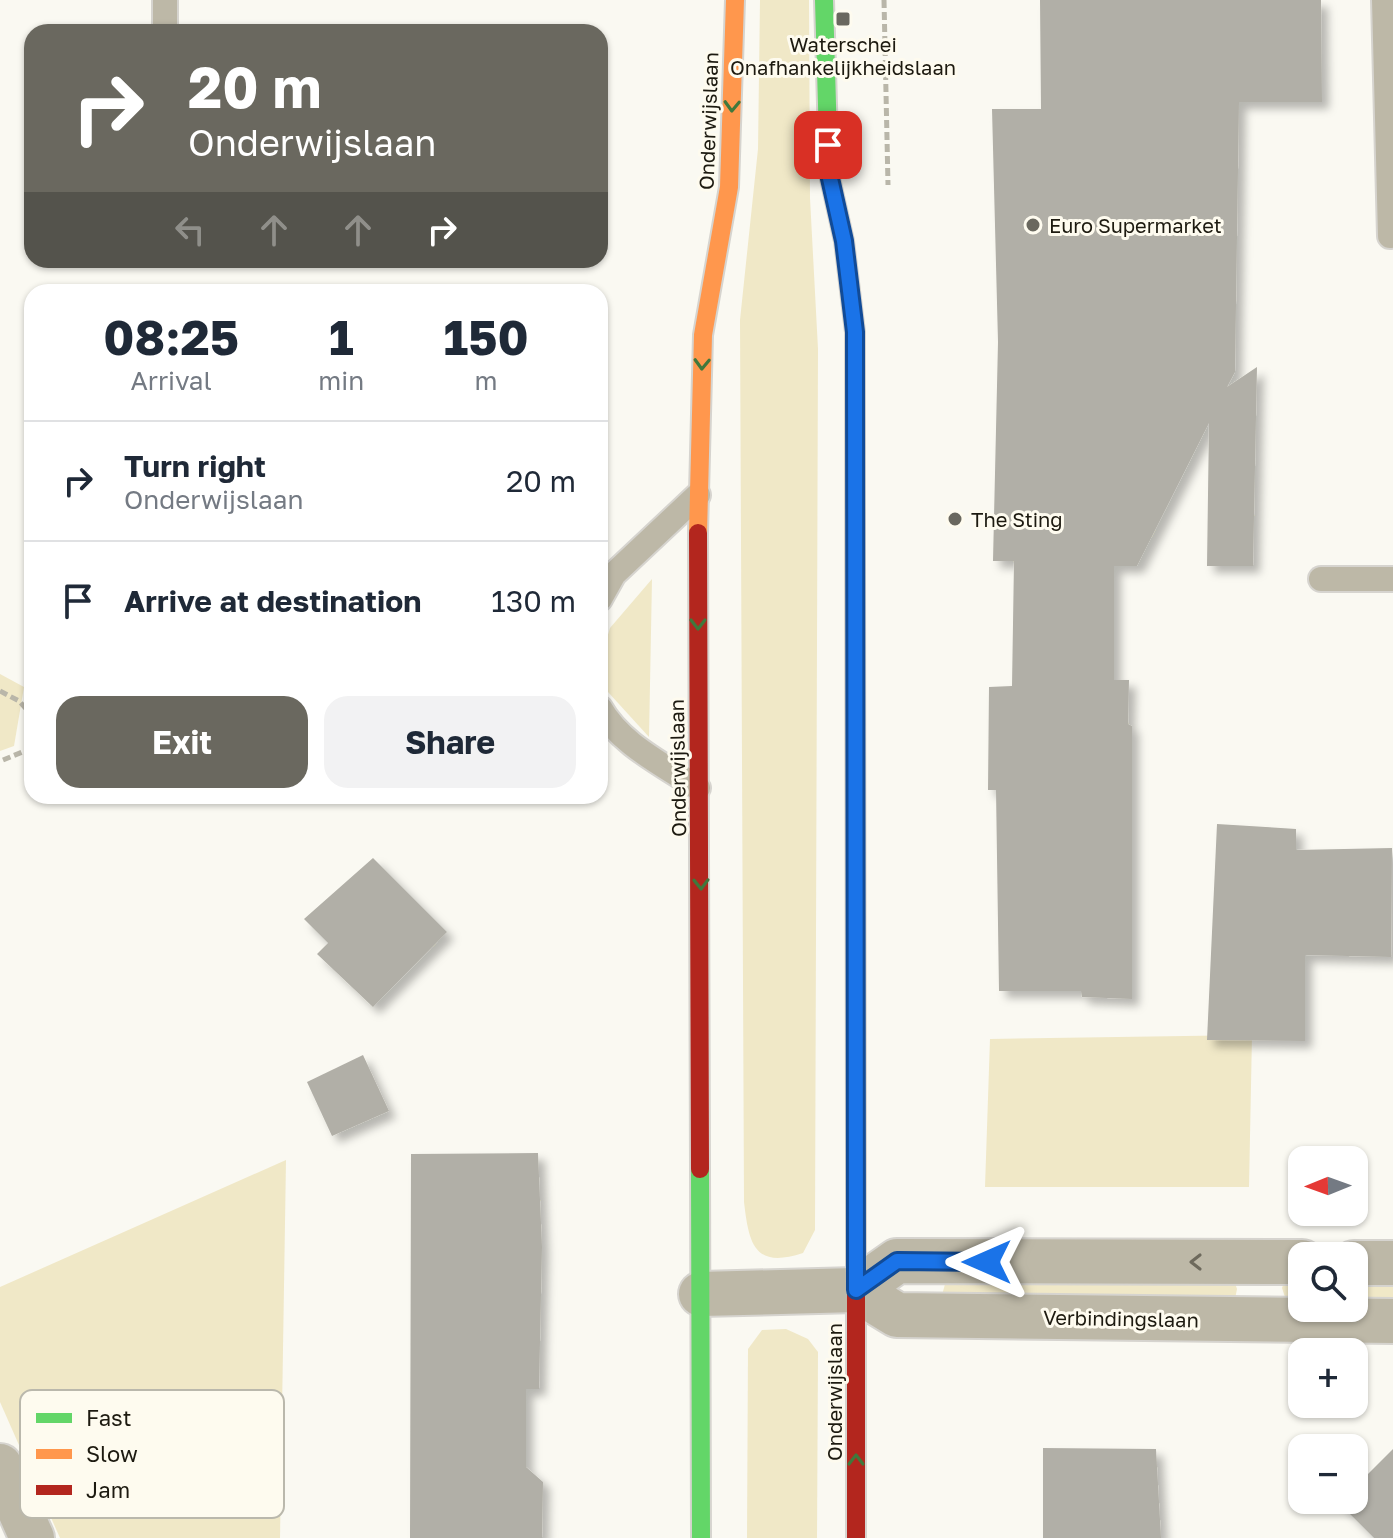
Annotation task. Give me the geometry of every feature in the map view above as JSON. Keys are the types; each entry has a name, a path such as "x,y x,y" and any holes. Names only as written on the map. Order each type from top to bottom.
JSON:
{"main road":[{"name":"Onderwijslaan","path":"701,1538 698,495 703,335 729,187 735,0"},
{"name":"Onderwijslaan","path":"824,0 829,174 844,241 855,332 856,1538"}],"street":[{"path":"701,1294 856,1290 897,1261 1288,1262"},
{"path":"1257,1320 1258,1262"},
{"path":"1368,1263 1393,1263"},
{"name":"Verbindingslaan","path":"856,1290 897,1315 1393,1321"},
{"path":"0,1466 20,1511"},
{"path":"23,1518 32,1538"}],"lane":[{"path":"165,0 165,24"},
{"path":"1384,0 1390,236"},
{"path":"608,585 614,574 698,495"},
{"path":"1321,579 1393,579"},
{"path":"608,722 698,788"}],"path":[{"path":"884,0 888,188"},
{"path":"0,691 24,706"},
{"path":"3,760 24,751"}],"shaded area":[{"path":"760,0 809,0 810,198 818,349 815,1230 803,1253 774,1258 764,1255 752,1241 744,1202 740,320 758,149"},
{"path":"652,579 649,737 608,692 610,628"},
{"path":"0,674 24,687 14,746 0,751"},
{"path":"1252,1035 1249,1187 985,1187 990,1039"},
{"path":"286,1160 282,1390 20,1390 20,1447 0,1402 0,1287"},
{"path":"1368,1275 1393,1275 1393,1304 1368,1304"},
{"path":"947,1277 1234,1280 1237,1289 1235,1299 942,1295"},
{"path":"1288,1278 1288,1298 1282,1288"},
{"path":"786,1329 808,1339 818,1352 817,1538 747,1538 748,1349 762,1330"},
{"path":"51,1518 280,1518 280,1538 60,1538"}],"building":[{"path":"1040,0 1321,0 1322,102 1239,102 1235,372 1227,387 1257,367 1253,566 1207,566 1209,423 1137,566 1114,566 1114,680 1129,680 1128,724 1132,726 1132,999 1082,997 1081,991 999,991 996,790 988,790 989,687 1012,686 1014,561 993,561 998,342 992,109 1041,109"},
{"path":"1217,824 1296,829 1296,850 1392,848 1391,957 1305,955 1305,1041 1207,1040"},
{"path":"373,858 447,932 373,1007 317,954 328,943 304,919"},
{"path":"363,1055 389,1111 332,1136 307,1082"},
{"path":"538,1153 542,1247 539,1389 526,1389 526,1467 543,1482 542,1538 410,1538 411,1154"},
{"path":"1043,1448 1156,1449 1161,1538 1043,1538"},
{"path":"1393,1449 1393,1538 1374,1538 1350,1514 1368,1514 1368,1474"}],"traffic: fast":[{"path":"824,0 829,174 844,241 855,332 855,557"},
{"path":"700,1169 701,1538"}],"traffic: slow":[{"path":"698,533 703,335 729,187 735,0"},
{"path":"855,557 856,1161"}],"traffic: jam":[{"path":"698,533 700,1169"},
{"path":"856,1161 856,1538"}],"place":[{"name":"Waterschei Onafhankelijkheidslaan","path":"843,19"},
{"name":"Euro Supermarket","path":"1033,225"},
{"name":"The Sting","path":"955,519"}],"route":[{"path":"828,145 829,174 844,241 855,332 856,1290 897,1261 987,1262"}]}
